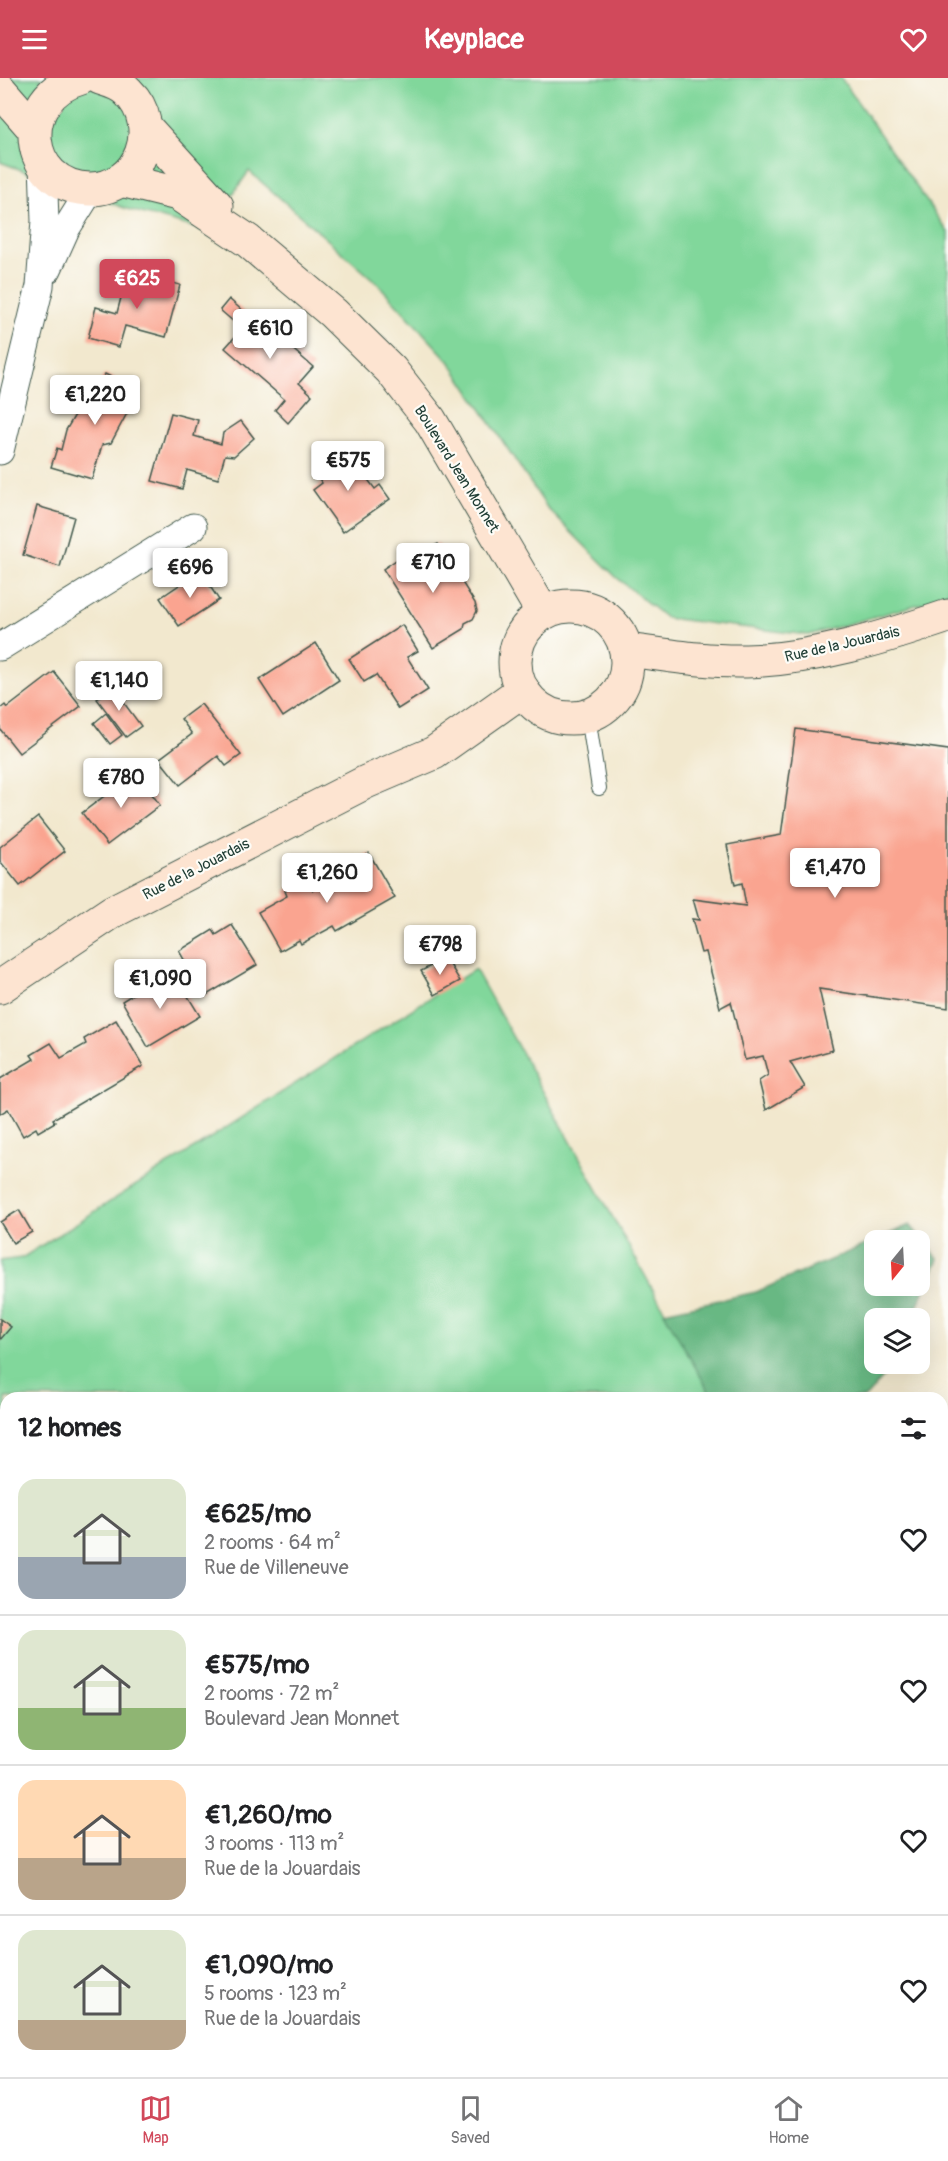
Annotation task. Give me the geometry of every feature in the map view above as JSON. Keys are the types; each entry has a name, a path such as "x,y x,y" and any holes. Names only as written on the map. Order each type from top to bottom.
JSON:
{"main road":[{"name":"Boulevard Jean Monnet","path":"100,78 121,87 140,102 248,241"},
{"path":"43,164 36,147 34,129 38,111 62,80"},
{"path":"0,90 34,129"},
{"path":"106,184 132,170 141,158 146,143 140,102"},
{"name":"Boulevard Jean Monnet","path":"43,164 56,177 72,186 106,184 178,194 248,241 333,313 391,370 430,420 543,613"},
{"path":"574,605 589,608 602,615 614,624 627,650 628,667 624,683 615,697 603,708 588,716 569,718 551,714 534,704 523,690 516,674 515,656 520,639 530,624 543,613 558,607 574,605"},
{"name":"Rue de la Jouardais","path":"627,650 745,661 800,657 894,634 948,616"},
{"name":"Rue de la Jouardais","path":"0,987 112,912 366,782 434,753 523,690"}],"street":[{"path":"0,451 40,286 45,221 43,164"},
{"path":"40,286 66,229 106,184"},
{"path":"0,648 192,527"}],"lane":[{"path":"588,716 599,788"}],"green space":[{"path":"0,78 841,78 948,232 948,596 809,635 666,618 616,577 548,509 449,361 377,283 249,171 207,231 127,209 0,162"},
{"path":"475,969 710,1392 0,1392 0,1261 22,1258"},
{"path":"910,1225 914,1230 898,1230"},
{"path":"864,1245 864,1296 922,1296 917,1308 864,1308 864,1374 886,1374 870,1392 710,1392 664,1312 756,1292"},
{"path":"930,1248 939,1259 930,1279"}],"building":[{"path":"128,271 180,285 166,337 125,326 119,347 88,338 96,307 117,313"},
{"path":"229,299 251,318 254,315 313,367 299,383 312,395 288,423 275,410 284,399 225,348 242,329 220,310"},
{"path":"105,374 121,382 123,379 140,389 111,443 102,445 92,479 51,467 57,448 61,450 66,430 92,386 96,388"},
{"path":"171,413 198,420 194,436 221,444 223,433 241,421 254,438 234,456 225,455 218,479 187,470 182,489 152,481"},
{"path":"347,452 375,489 380,485 390,499 343,532 313,490 322,483 316,474"},
{"path":"37,506 74,517 60,567 23,555"},
{"path":"438,544 475,603 477,611 473,619 465,623 464,629 433,648 383,569 405,554 410,556 416,567 425,561 422,552"},
{"path":"200,571 219,600 179,626 160,598"},
{"path":"402,625 418,651 407,657 428,690 398,709 376,675 364,682 349,659"},
{"path":"316,643 339,680 283,717 259,680"},
{"path":"54,672 81,706 19,753 0,729 0,709 5,705 7,708"},
{"path":"113,688 141,726 126,737 97,699"},
{"path":"201,704 241,755 226,766 218,756 180,785 159,759 192,734 181,719"},
{"path":"106,713 122,735 110,744 94,723"},
{"path":"796,729 948,750 948,1008 819,989 833,1050 790,1062 805,1087 766,1110 759,1081 768,1075 763,1056 745,1060 731,1002 720,1008 706,952 701,953 692,919 699,920 693,899 746,906 742,883 735,885 727,845 781,835"},
{"path":"136,772 160,805 107,845 82,813"},
{"path":"38,817 65,851 20,886 0,861 0,847"},
{"path":"369,853 395,898 337,931 334,926 301,944 299,940 280,951 258,912 287,896 285,891 306,879 313,890 338,877 335,872"},
{"path":"232,925 257,965 205,996 179,951 213,930 216,935"},
{"path":"446,958 460,981 435,995 421,971"},
{"path":"175,975 200,1016 148,1047 122,1001 156,980 159,985"},
{"path":"116,1020 143,1066 53,1119 55,1122 38,1132 36,1128 23,1136 8,1109 0,1114 0,1079 34,1059 31,1055 51,1043 61,1058 86,1044 84,1039"},
{"path":"19,1210 32,1232 13,1243 0,1222"},
{"path":"0,1319 11,1327 0,1340"}]}
